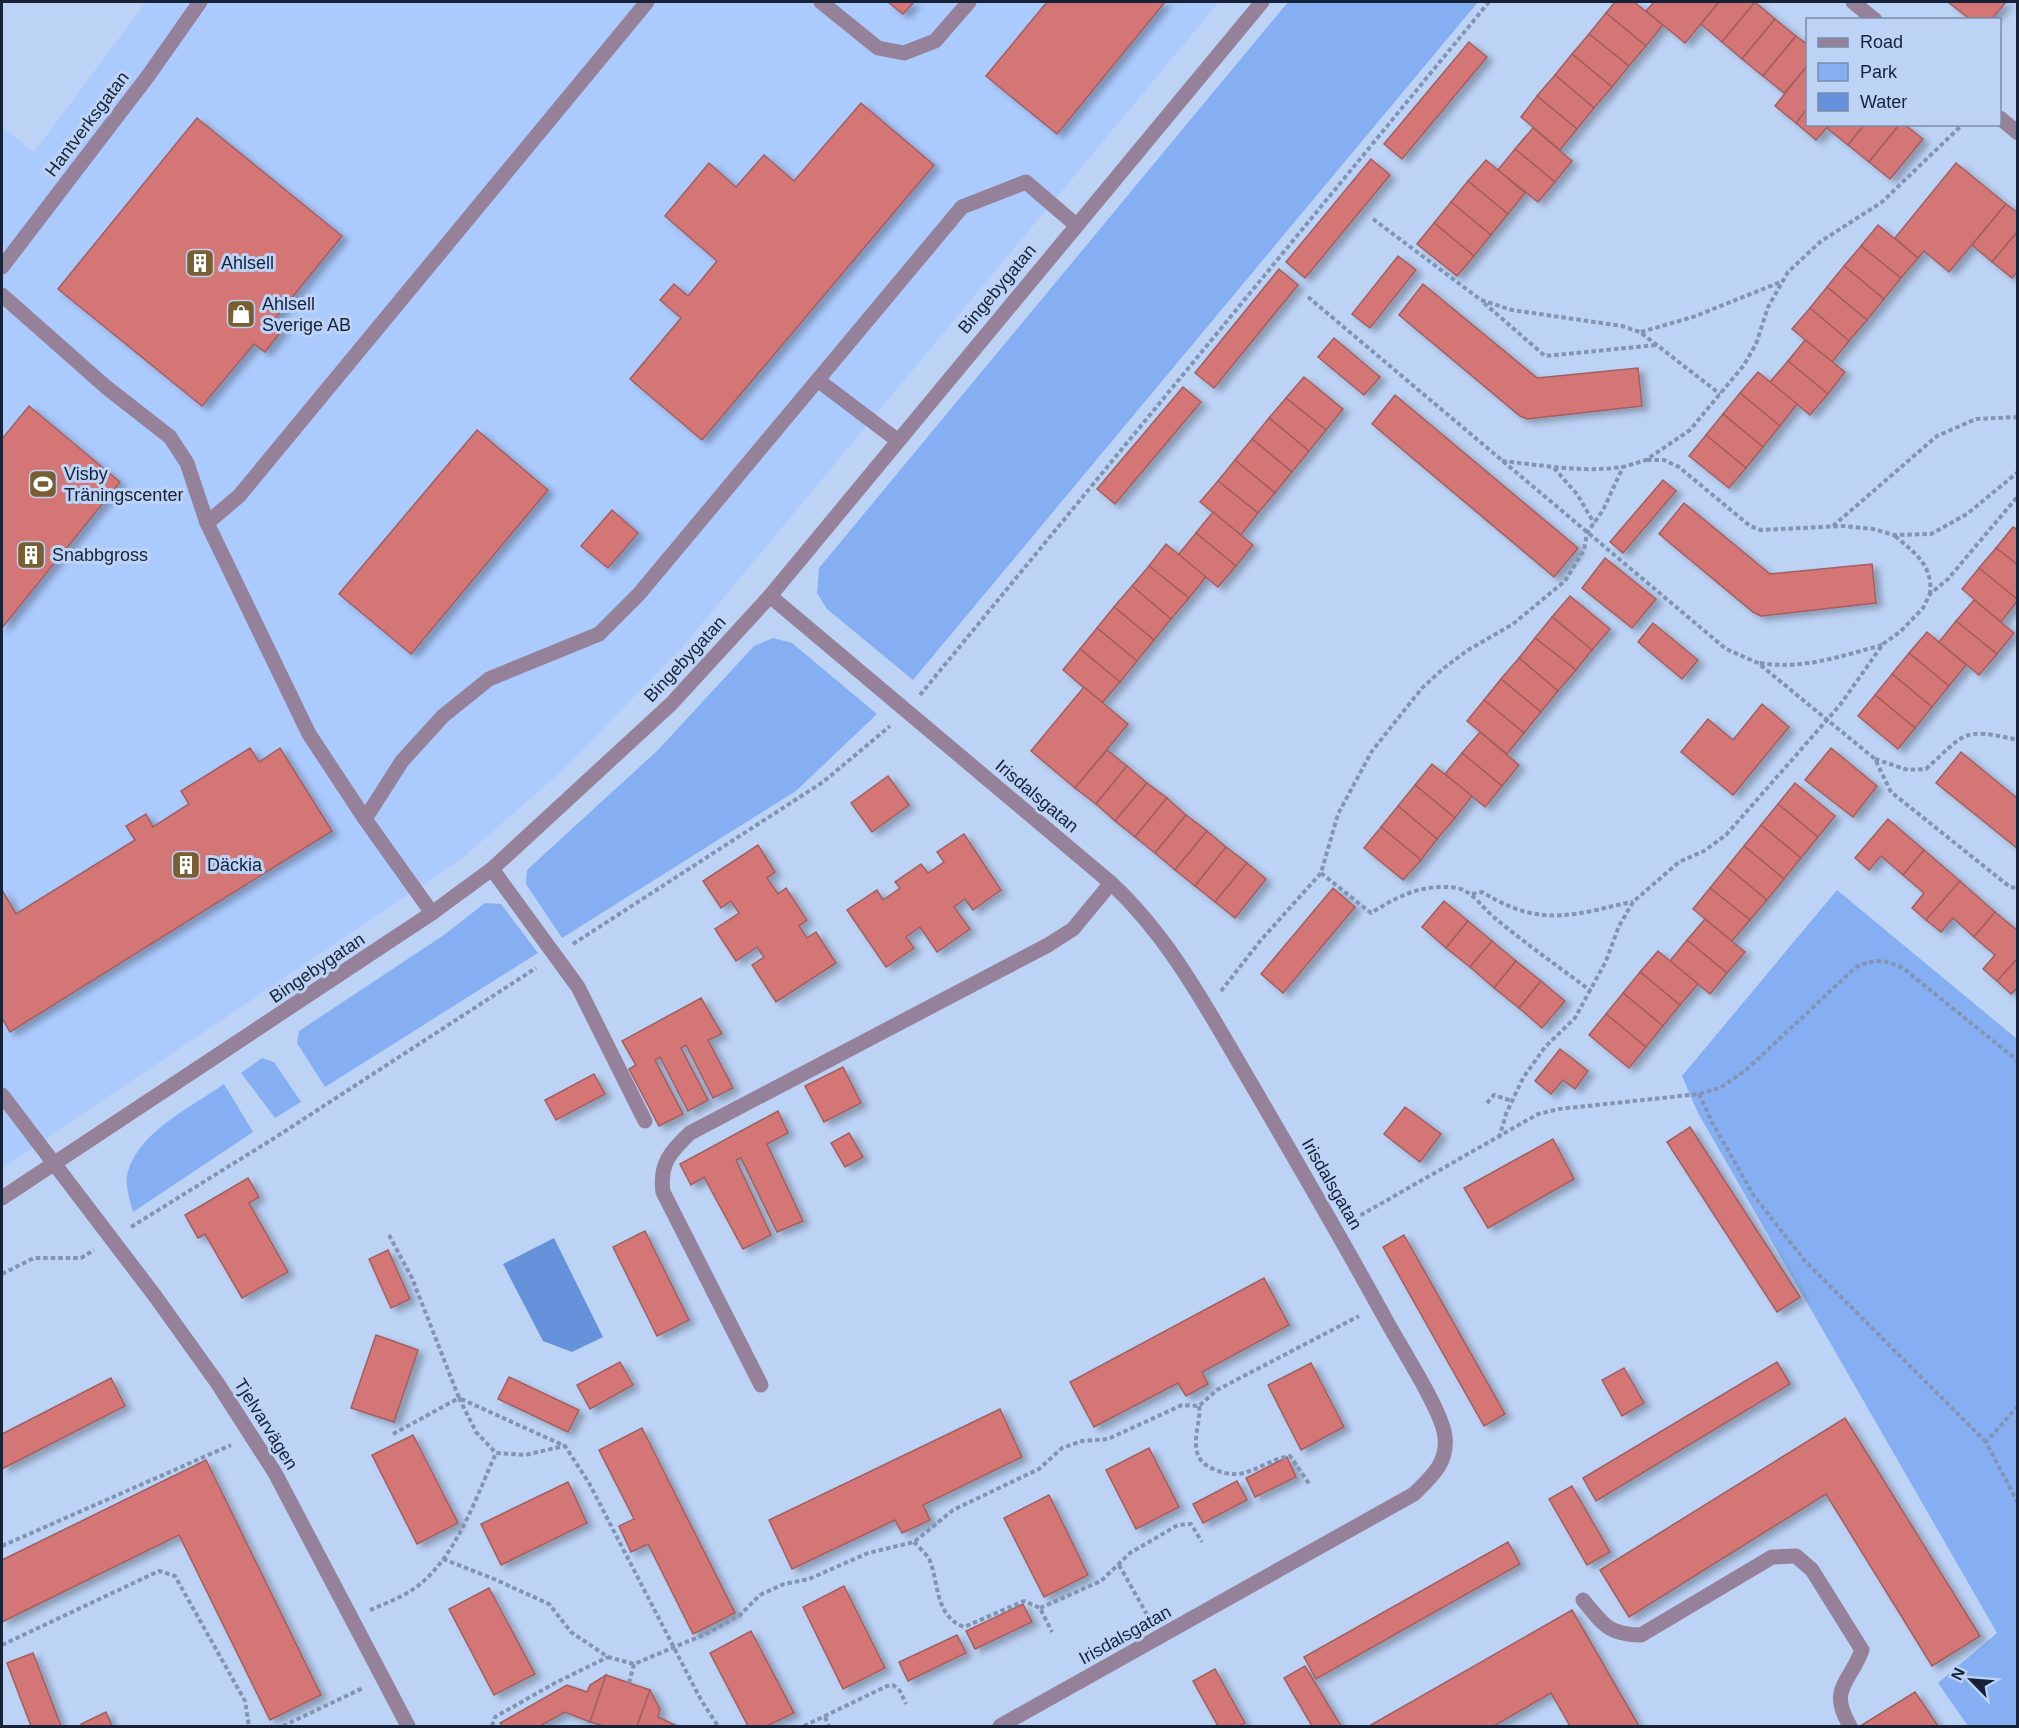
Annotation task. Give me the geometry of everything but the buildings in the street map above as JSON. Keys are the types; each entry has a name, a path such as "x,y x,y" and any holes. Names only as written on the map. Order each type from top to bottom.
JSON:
{"street":[{"name":"Hantverksgatan","path":"2,267 134,95 200,2"},
{"path":"207,523 239,496 647,2"},
{"path":"821,2 878,48 904,53 935,42 969,2"},
{"name":"Bingebygatan","path":"2,1198 432,913 492,869 671,704 770,596 1262,2"},
{"path":"1853,2 1873,18"},
{"path":"2001,119 2018,133"},
{"path":"364,819 402,761 443,716 489,679 599,634 639,594 962,207 1026,182 1076,225"},
{"path":"2,295 106,387 170,437 187,463 207,523 309,734 364,819 432,913"},
{"path":"819,381 897,440"},
{"name":"Irisdalsgatan","path":"770,596 1139,909 1171,950 1208,1008 1378,1306 1438,1415 1445,1434 1446,1453 1434,1474 1414,1494 1000,1726"},
{"path":"492,869 578,987 645,1121"},
{"path":"761,1385 663,1192 661,1175 670,1152 690,1133 1048,945 1073,929 1111,883"},
{"path":"2,1095 54,1164"},
{"name":"Tjelvarvägen","path":"54,1164 155,1296 252,1436 275,1473 408,1726"},
{"path":"1583,1600 1600,1622 1619,1635 1641,1635 1773,1557 1796,1556 1812,1570 1862,1650 1854,1669 1840,1687 1839,1709 1850,1726"}],"path":[{"path":"2,1274 34,1258 81,1258 111,1240 267,1143 823,782 906,712 1489,2"},
{"path":"1646,460 1690,430 1720,394 1756,344 1768,307 1788,272 1820,242 1882,202 1960,126"},
{"path":"1373,219 1481,300 1545,356 1658,345"},
{"path":"1640,332 1694,317 1783,281"},
{"path":"1308,297 1726,648 1758,663 1875,759 1908,770 1926,770 1950,744 1964,735 1978,732 2018,740"},
{"path":"1481,300 1512,309 1622,326 1640,332 1720,394"},
{"path":"1833,526 1937,436 1976,419 2018,417"},
{"path":"1501,461 1554,468 1605,470 1646,460 1664,460 1679,467 1750,526 1761,530 1833,526 1873,529 1894,535 1931,534 1967,514 2018,472"},
{"path":"1208,1008 1261,940 1321,873 1338,814 1372,751 1422,688 1444,668 1468,650 1513,624 1565,580 1584,550 1587,533 1603,510 1623,467"},
{"path":"1554,468 1576,494 1594,524"},
{"path":"1930,594 1948,579 2018,496"},
{"path":"1758,663 1784,667 1809,664 1882,644 1901,631 1923,608 1930,594 1932,577 1922,562 1894,535"},
{"path":"1499,1138 1523,1078 1545,1047 1575,1018 1606,962 1619,926 1633,902 1679,862 1704,851 1726,835 1856,683 1882,644"},
{"path":"1875,759 1891,792 2010,887 2018,888"},
{"path":"1321,873 1371,913 1402,894 1426,889 1459,888 1471,895 1494,918 1591,990"},
{"path":"1471,895 1482,892 1508,907 1545,916 1565,916 1633,902"},
{"path":"1335,1230 1538,1114 1559,1109 1699,1094 1720,1088 1746,1070 1856,967 1873,959 1903,968 2018,1061"},
{"path":"1699,1094 1754,1197 1805,1261 1986,1442 2018,1503"},
{"path":"1487,1103 1494,1095 1512,1101"},
{"path":"389,1236 412,1278 459,1398 476,1432 496,1453 525,1455 565,1446"},
{"path":"443,1559 549,1604 572,1632 608,1657 634,1664 675,1648 741,1615 760,1595 784,1584 809,1580 868,1553 914,1542 953,1510 1039,1469 1062,1448 1082,1441 1108,1439 1182,1405 1199,1406 1217,1390 1378,1306"},
{"path":"393,1434 459,1398"},
{"path":"459,1398 565,1446 589,1483 701,1701 718,1726"},
{"path":"1199,1406 1200,1419 1196,1452 1201,1461 1228,1475 1240,1476 1279,1458 1290,1456 1310,1485"},
{"path":"1986,1442 2018,1406"},
{"path":"2,1546 252,1436"},
{"path":"352,1619 413,1589 443,1559 465,1524 496,1453"},
{"path":"1040,1608 1101,1581 1130,1552 1178,1525 1191,1524 1202,1542"},
{"path":"914,1542 929,1558 939,1599 945,1611 958,1624 964,1627 1024,1601 1040,1608 1052,1632"},
{"path":"1119,1565 1160,1637"},
{"path":"2,1645 159,1571 175,1576 245,1701 249,1726"},
{"path":"492,1726 495,1717 555,1683 608,1657"},
{"path":"629,1683 634,1664"},
{"path":"283,1726 384,1677"},
{"path":"804,1726 887,1686 893,1685 900,1691 906,1704"},
{"path":"825,1717 830,1726"}],"shaded area":[{"path":"146,2 1219,2 685,644 563,770 461,859 2,1168 2,127 34,152"}],"green space":[{"path":"1288,2 1478,2 913,680 827,609 817,593 819,568"},
{"path":"773,638 792,643 877,714 796,791 562,938 526,884 527,870 658,750 754,646"},
{"path":"1837,890 2017,1039 2017,1726 1968,1726 1938,1683 1997,1633 1698,1113 1682,1076"},
{"path":"485,903 501,904 538,953 325,1087 297,1043 299,1031 444,935"},
{"path":"262,1058 274,1062 301,1102 275,1118 241,1073"},
{"path":"224,1084 253,1132 133,1212 128,1192 128,1171 144,1143 169,1121"}],"water":[{"path":"554,1238 603,1337 572,1352 543,1341 503,1264"}],"place":[{"name":"Ahlsell","path":"200,263"},
{"name":"Ahlsell Sverige AB","path":"241,314"},
{"name":"Visby Träningscenter","path":"43,484"},
{"name":"Snabbgross","path":"31,555"},
{"name":"Däckia","path":"186,865"}]}
